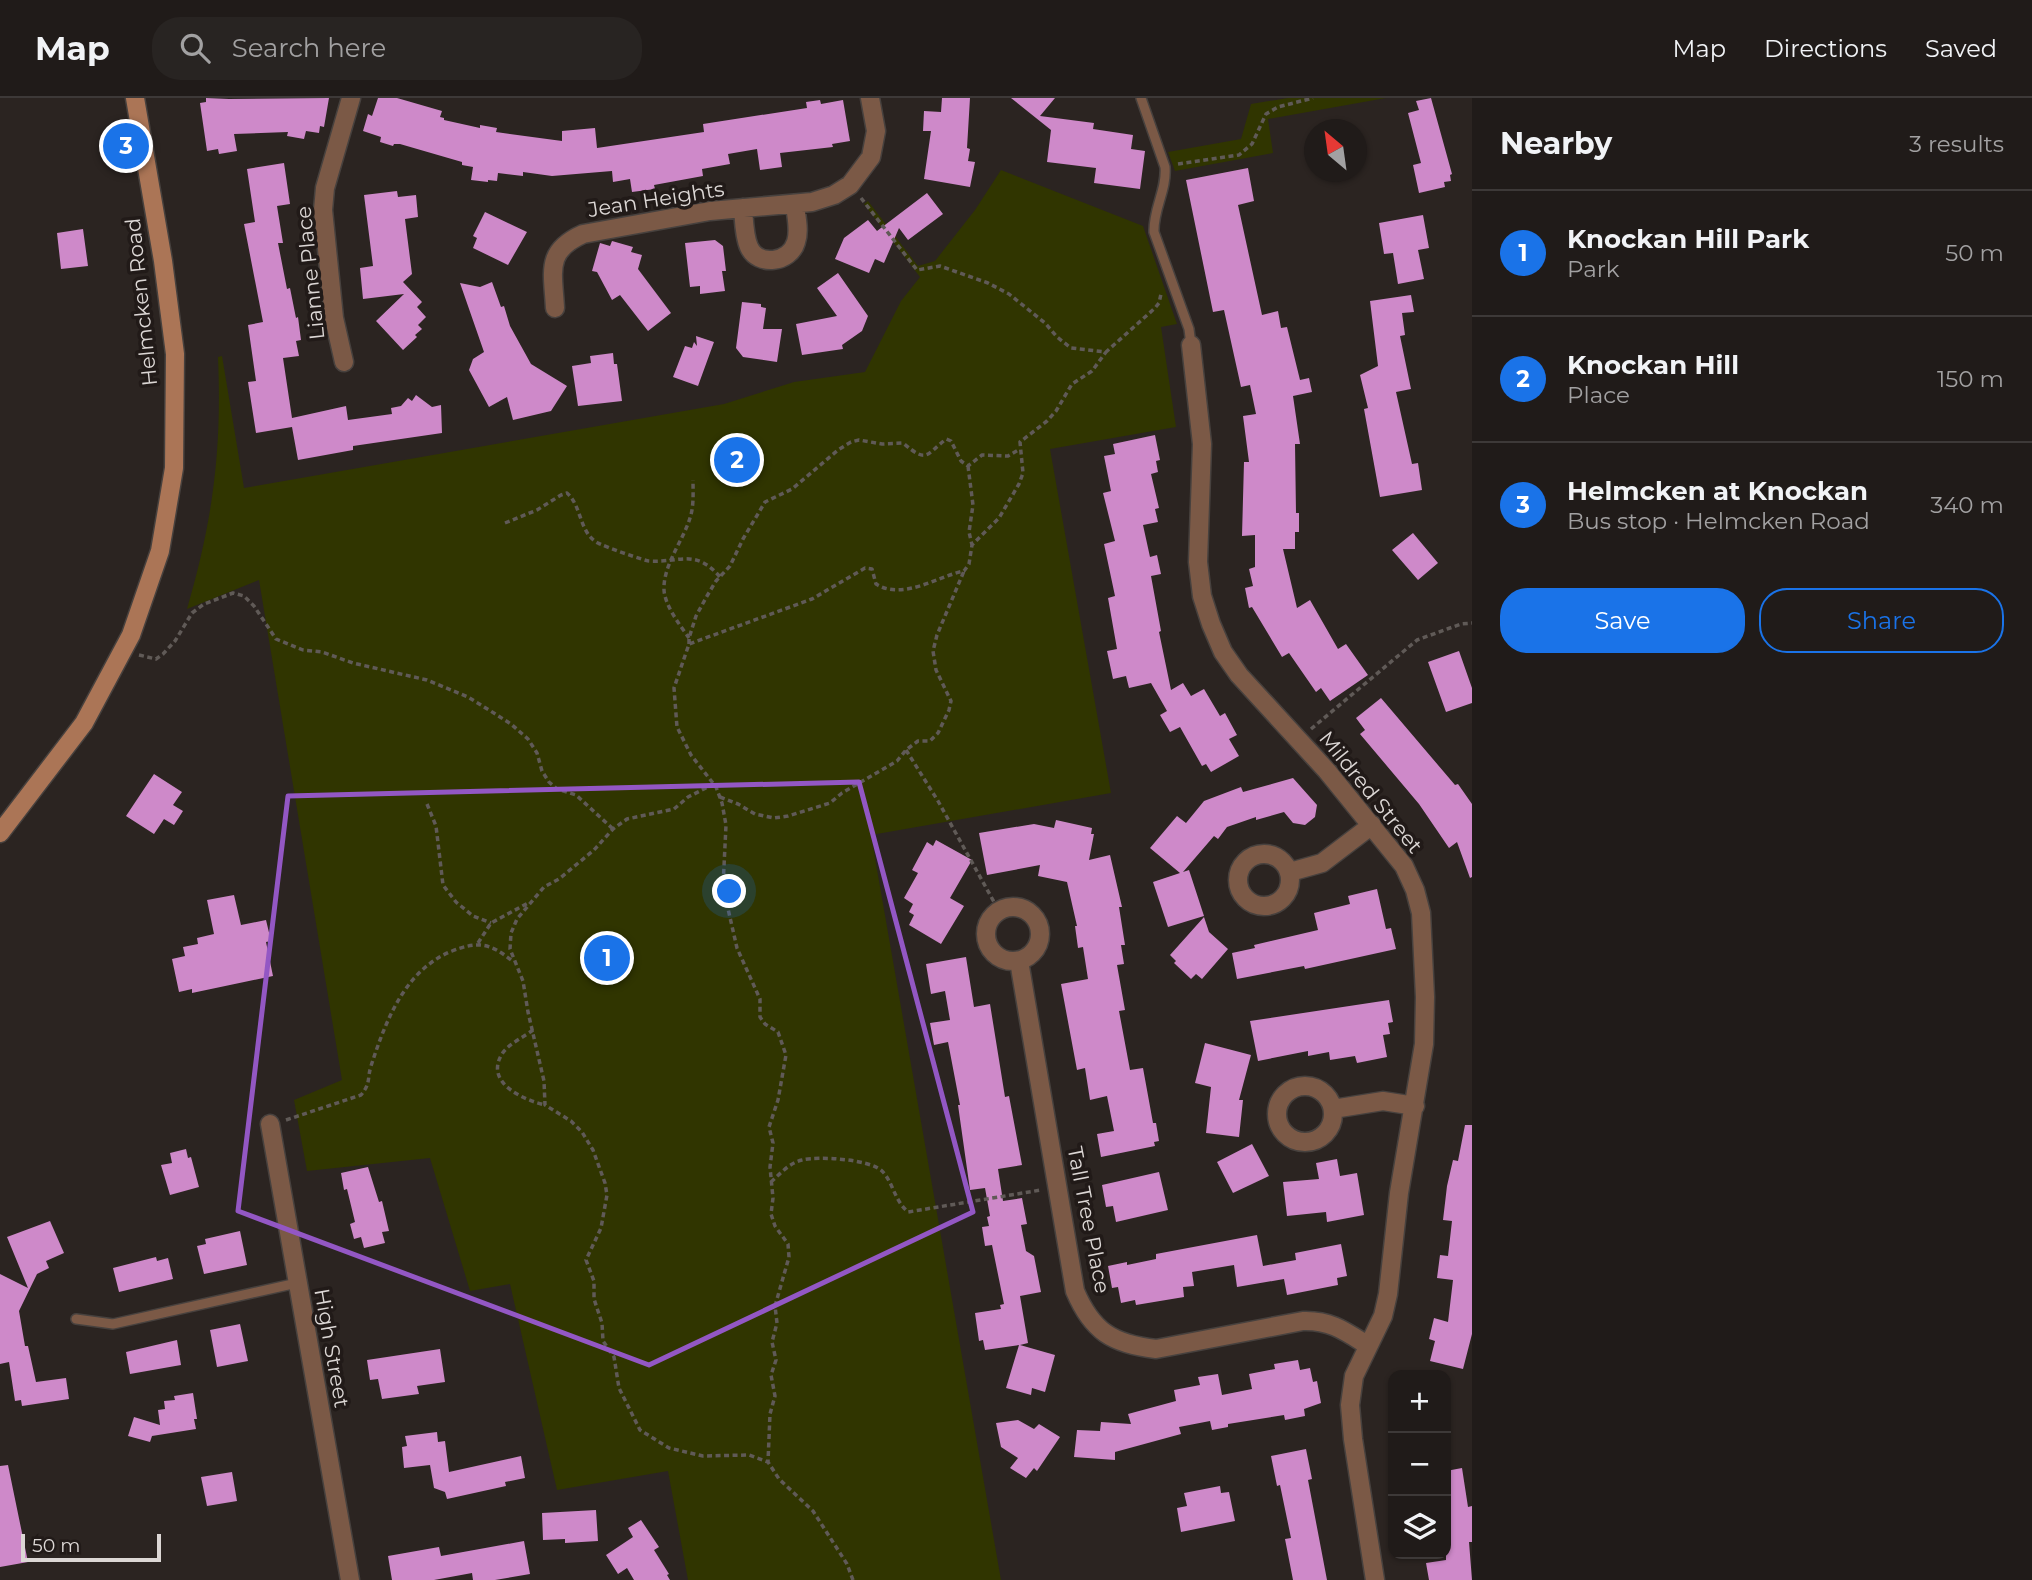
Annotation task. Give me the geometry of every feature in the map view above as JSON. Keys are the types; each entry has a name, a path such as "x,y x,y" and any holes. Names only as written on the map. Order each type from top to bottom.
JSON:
{"main road":[{"name":"Helmcken Road","path":"0,833 84,723 124,651 160,551 174,468 175,354 163,261 135,98"}],"street":[{"name":"Lianne Place","path":"344,362 334,318 323,210 325,188 351,98"},
{"path":"795,204 797,241 793,250 774,261 765,260 755,254 748,247 743,208 812,202 834,195 850,184 871,157 876,131 870,98"},
{"name":"Jean Heights","path":"555,309 555,255 566,242 583,234 710,211 743,208"},
{"name":"Mildred Street","path":"1191,345 1202,444 1198,562 1202,596 1211,624 1223,652 1239,675 1373,825 1404,866 1415,890 1421,913 1424,1044 1399,1193 1388,1294 1383,1316 1354,1376 1350,1405 1375,1580"},
{"path":"1290,872 1322,863 1373,825"},
{"path":"1010,907 1022,908 1032,914 1039,924 1041,936 1030,956 1019,961 1008,961 998,958 990,950 986,928 991,918 999,911 1010,907"},
{"name":"Tall Tree Place","path":"1019,961 1075,1291 1085,1314 1113,1338 1133,1346 1156,1349 1303,1321 1320,1321 1335,1326 1367,1345"},
{"path":"1333,1109 1383,1101 1415,1106"},
{"name":"High Street","path":"270,1124 350,1580"}],"lane":[{"path":"1141,98 1165,167 1166,180 1154,219 1154,232 1189,329 1191,345"},
{"path":"76,1319 113,1324 297,1283"}],"path":[{"path":"1186,161 1239,155 1252,144 1266,114 1271,110 1313,98"},
{"path":"850,184 917,270 940,266 988,283 1009,294 1071,348 1106,352"},
{"path":"972,545 999,518 1018,484 1023,473 1020,442 1056,411 1072,384 1092,371 1106,352 1155,308 1164,284 1171,280"},
{"path":"720,797 755,814 774,818 788,816 831,803 842,793 897,761 918,741 930,741 939,733 950,710 951,701 936,670 933,651 937,635 969,564 972,545 969,531 973,505 968,466 961,461 951,441 946,439 932,454 925,456 917,454 903,443 882,444 859,440 851,442 792,489 765,502 730,566 696,616 674,688 677,727 691,755 714,784 720,797 726,825 723,887 737,948 760,999 760,1017 765,1024 778,1032 786,1055 778,1100 769,1126 773,1143 771,1214 775,1226 788,1244 789,1257 775,1306 777,1323 772,1342 776,1360 771,1375 775,1396 770,1414 768,1462 779,1479 813,1511 847,1564 853,1580"},
{"path":"968,466 982,455 1008,456 1020,449"},
{"path":"689,638 670,609 664,591 667,571 690,520 693,481"},
{"path":"505,523 537,510 567,493 575,499 589,536 598,543 648,561 686,558 699,561 713,569 720,578"},
{"path":"689,644 812,598 865,568 872,569 876,583 883,588 897,589 934,583 949,574 964,570"},
{"path":"124,651 156,659 175,641 192,613 204,604 233,593 244,596 276,639 303,650 322,652 353,663 427,680 468,697 500,717 528,739 549,782 557,789 576,795 613,829"},
{"path":"1298,739 1418,640 1461,624 1472,623"},
{"path":"906,750 938,801 999,911"},
{"path":"545,1105 544,1081 534,1030 523,982 510,949 511,933 517,919 544,887 559,879 627,819 674,809 688,797 714,784"},
{"path":"427,804 436,826 443,885 456,902 473,916 491,923"},
{"path":"478,943 491,923 530,902"},
{"path":"270,1124 361,1095 369,1086 370,1069 386,1025 411,979 430,963 445,954 478,943 498,949 513,961"},
{"path":"534,1030 502,1052 499,1072 503,1085 571,1121 582,1132 593,1150 607,1195 601,1228 586,1260 594,1281 594,1299 602,1323 603,1340 614,1357 619,1388 640,1430 669,1448 703,1456 749,1455 768,1462"},
{"path":"771,1182 791,1165 803,1160 856,1160 880,1169 887,1177 901,1206 908,1212 1019,1194"}],"highlighted area":[{"path":"859,782 973,1212 649,1365 238,1211 288,796"}],"green space":[{"path":"1288,98 1386,98 1268,119 1273,153 1175,171 1168,152 1241,139 1251,104"},
{"path":"1001,170 1143,226 1177,324 1161,327 1176,427 1050,449 1111,793 871,835 1001,1580 688,1580 668,1471 557,1490 510,1284 470,1291 430,1158 307,1171 294,1100 342,1080 259,580 187,609 203,545 214,484 218,357 222,356 244,488 724,404 794,382 865,372 901,301 920,277 864,204 868,201 918,266 935,261 975,210"}],"building":[{"path":"206,98 329,98 324,127 320,126 319,133 306,131 304,139 287,136 288,132 234,134 237,151 219,154 218,149 207,151 200,103 206,102"},
{"path":"378,98 397,98 442,111 440,117 444,120 480,128 480,125 497,128 496,132 562,141 562,131 595,128 597,148 704,132 703,124 807,108 806,102 820,100 821,104 843,100 850,141 832,144 833,147 780,153 782,167 760,170 757,149 728,154 730,164 702,169 703,176 654,185 655,189 632,192 630,179 613,182 612,171 552,176 523,172 523,176 498,173 497,181 488,182 471,180 473,167 462,165 462,162 400,144 393,146 380,142 381,137 363,131 368,114 372,116"},
{"path":"942,98 970,98 968,161 975,162 970,187 924,179 931,131 923,131 924,111 941,112"},
{"path":"1011,98 1055,98 1040,116 1094,123 1093,129 1133,135 1131,149 1145,151 1140,189 1094,183 1096,168 1047,162 1051,130"},
{"path":"1431,98 1452,174 1451,181 1444,182 1445,187 1419,193 1413,165 1421,163 1408,113 1419,110 1416,101"},
{"path":"284,163 290,204 277,206 283,243 278,243 287,289 290,288 296,318 298,317 301,340 296,341 299,356 283,358 292,418 346,406 348,420 392,414 391,408 401,406 408,398 412,401 416,395 432,407 441,405 442,433 353,446 353,450 298,460 292,427 256,433 248,382 256,381 248,325 263,322 244,224 255,222 247,169"},
{"path":"1248,168 1254,201 1238,205 1262,315 1278,311 1281,328 1287,327 1300,380 1309,378 1312,392 1293,396 1300,444 1295,444 1296,513 1299,513 1299,532 1295,532 1295,549 1283,549 1297,608 1310,600 1338,649 1346,644 1368,675 1330,701 1321,688 1316,692 1289,653 1282,657 1252,607 1249,608 1245,588 1253,586 1249,569 1255,567 1255,535 1242,536 1244,462 1249,462 1243,416 1256,414 1250,385 1241,387 1224,310 1213,312 1186,180"},
{"path":"397,191 398,197 416,195 418,217 405,219 412,274 403,282 422,302 417,307 426,317 418,325 422,329 415,335 417,337 403,350 376,321 404,294 363,299 360,268 373,266 364,195"},
{"path":"927,193 943,214 908,240 899,228 884,263 875,259 869,273 835,259 844,238 868,220 877,231"},
{"path":"485,212 527,232 508,265 473,248 477,238 473,236"},
{"path":"1423,215 1429,248 1418,250 1424,279 1398,284 1393,253 1384,254 1379,223"},
{"path":"83,229 88,266 61,269 57,233"},
{"path":"715,240 723,246 726,271 722,271 725,291 700,294 700,286 690,287 685,243"},
{"path":"612,241 633,247 631,252 642,255 638,269 671,313 648,331 620,295 612,300 597,272 592,271 600,243 610,246"},
{"path":"838,273 868,316 862,331 842,345 843,349 802,355 796,324 837,316 817,288"},
{"path":"492,282 510,326 531,364 567,386 551,411 513,420 507,397 489,407 469,370 473,359 484,352 460,283 480,287"},
{"path":"1411,295 1414,312 1402,313 1405,335 1400,336 1411,389 1396,392 1412,464 1418,463 1422,490 1380,497 1364,409 1368,408 1360,375 1378,366 1370,301"},
{"path":"742,302 761,304 761,307 766,308 763,329 782,329 777,362 743,357 736,348"},
{"path":"696,336 714,342 698,386 673,377 685,346 692,348 694,342 697,346"},
{"path":"613,353 622,401 578,406 572,366 591,363 590,356"},
{"path":"1155,435 1160,460 1156,461 1158,472 1151,474 1159,508 1155,509 1158,522 1143,525 1150,557 1157,555 1161,574 1151,576 1171,690 1183,683 1191,696 1204,689 1220,716 1225,713 1237,735 1229,739 1239,756 1211,772 1206,764 1202,766 1180,727 1170,732 1160,715 1167,711 1151,683 1129,688 1126,676 1113,679 1107,651 1117,649 1108,598 1115,596 1104,544 1115,541 1103,493 1111,491 1104,456 1115,454 1113,444"},
{"path":"1413,533 1438,563 1418,580 1392,550"},
{"path":"1459,651 1472,688 1472,703 1446,712 1428,662"},
{"path":"1381,698 1455,785 1458,784 1472,804 1472,877 1470,878 1457,842 1449,848 1419,804 1360,734 1365,730 1356,718"},
{"path":"154,774 182,792 173,805 183,811 174,825 164,819 154,834 126,816"},
{"path":"1293,778 1317,805 1315,817 1305,825 1293,823 1284,812 1256,820 1256,817 1227,827 1218,839 1214,836 1183,872 1189,870 1204,916 1168,927 1153,882 1180,873 1150,848 1177,816 1186,823 1204,801 1241,787 1243,792"},
{"path":"1056,820 1092,828 1091,834 1094,834 1089,860 1110,855 1122,907 1119,907 1125,945 1121,945 1124,964 1117,965 1125,1010 1119,1011 1130,1070 1143,1068 1159,1141 1154,1142 1155,1146 1101,1157 1097,1134 1114,1131 1107,1096 1090,1100 1085,1068 1077,1070 1061,984 1088,979 1083,947 1078,948 1077,926 1067,882 1038,876 1040,865 987,875 979,833 1034,824 1054,828"},
{"path":"936,840 972,860 950,898 964,906 941,944 909,925 914,915 909,912 913,904 904,898 918,873 912,870 927,842 933,846"},
{"path":"1377,889 1386,929 1391,928 1396,949 1305,969 1304,966 1237,979 1232,953 1318,930 1314,913 1350,904 1348,896"},
{"path":"234,895 241,925 266,920 271,941 266,942 273,976 192,993 192,989 179,992 172,959 185,956 183,947 198,944 197,938 214,934 207,900"},
{"path":"1204,917 1209,932 1228,949 1202,979 1196,974 1191,979 1174,963 1176,961 1170,955"},
{"path":"966,957 974,1007 990,1004 1005,1097 1009,1096 1022,1165 998,1169 1003,1201 1022,1198 1027,1224 1021,1225 1026,1251 1034,1256 1041,1292 1020,1296 1028,1343 1020,1345 1055,1355 1045,1392 1032,1388 1031,1395 1006,1388 1019,1345 985,1350 983,1340 979,1341 975,1313 1001,1309 1000,1305 1004,1304 992,1245 985,1246 982,1227 989,1226 987,1217 990,1216 985,1188 970,1190 960,1105 948,1042 934,1045 930,1023 950,1020 945,991 931,994 926,964"},
{"path":"1389,1000 1393,1022 1388,1023 1390,1034 1383,1035 1387,1057 1357,1063 1355,1056 1330,1060 1329,1052 1308,1056 1308,1051 1258,1061 1250,1021"},
{"path":"1205,1043 1251,1055 1239,1100 1243,1100 1239,1137 1206,1133 1211,1087 1195,1083"},
{"path":"1465,1125 1472,1125 1472,1334 1463,1369 1430,1361 1435,1341 1429,1339 1434,1318 1448,1322 1453,1280 1437,1278 1440,1255 1448,1256 1452,1221 1443,1220 1447,1186 1453,1160 1458,1161"},
{"path":"1252,1144 1269,1176 1233,1193 1217,1162"},
{"path":"186,1149 188,1158 191,1157 199,1187 170,1195 161,1165 172,1163 170,1153"},
{"path":"1337,1159 1340,1176 1357,1173 1364,1215 1327,1222 1326,1212 1287,1216 1283,1182 1319,1179 1316,1163"},
{"path":"368,1167 379,1202 382,1201 389,1231 382,1232 385,1243 364,1248 361,1237 354,1239 350,1224 355,1222 341,1173"},
{"path":"1159,1172 1168,1210 1116,1222 1113,1206 1106,1207 1102,1185"},
{"path":"50,1221 64,1253 46,1261 49,1268 37,1274 19,1311 25,1346 28,1346 36,1382 66,1378 69,1399 22,1406 21,1400 15,1401 9,1362 0,1364 0,1274 28,1288 7,1237"},
{"path":"240,1231 247,1265 204,1274 197,1246 206,1244 205,1239"},
{"path":"1257,1235 1263,1266 1296,1260 1295,1253 1341,1244 1347,1276 1337,1278 1338,1285 1287,1295 1284,1279 1237,1287 1234,1265 1192,1272 1194,1286 1183,1287 1184,1297 1136,1305 1135,1300 1121,1303 1118,1287 1112,1288 1108,1266 1156,1259 1156,1254"},
{"path":"156,1257 157,1261 168,1258 173,1279 119,1292 113,1268"},
{"path":"240,1324 248,1361 217,1367 210,1330"},
{"path":"177,1340 181,1365 130,1374 126,1352"},
{"path":"440,1349 445,1382 417,1386 419,1394 382,1399 378,1379 370,1380 367,1360"},
{"path":"1298,1360 1300,1370 1310,1368 1313,1382 1317,1381 1321,1403 1304,1409 1305,1416 1285,1420 1284,1415 1228,1424 1228,1427 1212,1430 1210,1421 1179,1427 1181,1434 1115,1452 1115,1460 1074,1457 1077,1430 1100,1431 1101,1422 1131,1424 1128,1414 1176,1401 1174,1390 1200,1385 1198,1377 1218,1374 1222,1395 1252,1389 1249,1374 1275,1369 1274,1364"},
{"path":"193,1393 196,1429 152,1436 150,1442 128,1436 134,1417 160,1425 158,1410 165,1409 164,1401 175,1400 174,1396"},
{"path":"1018,1420 1034,1429 1039,1424 1060,1437 1037,1471 1034,1468 1026,1478 1010,1468 1018,1458 1001,1447 996,1423"},
{"path":"437,1432 438,1442 445,1441 449,1472 521,1456 525,1478 505,1482 506,1486 447,1499 445,1492 434,1488 430,1465 404,1468 402,1447 407,1446 405,1436"},
{"path":"1306,1449 1312,1479 1308,1480 1327,1580 1293,1580 1285,1539 1291,1538 1271,1456"},
{"path":"8,1465 28,1562 0,1567 0,1466"},
{"path":"1462,1468 1468,1507 1472,1506 1472,1542 1469,1542 1472,1580 1429,1580 1426,1563 1451,1559 1451,1470"},
{"path":"232,1472 237,1501 207,1506 201,1477"},
{"path":"1220,1486 1221,1493 1229,1492 1235,1521 1181,1532 1177,1508 1187,1506 1184,1493"},
{"path":"596,1510 598,1541 565,1543 565,1539 543,1540 542,1513"},
{"path":"641,1520 659,1547 654,1550 670,1580 634,1580 627,1568 618,1574 606,1555 633,1537 628,1528"},
{"path":"524,1541 530,1574 495,1580 473,1580 472,1573 434,1580 392,1580 388,1556 439,1547 441,1556"}],"place":[{"name":"Helmcken at Knockan","path":"126,146"},
{"name":"Knockan Hill","path":"737,460"},
{"name":"Knockan Hill Park","path":"607,958"}]}
